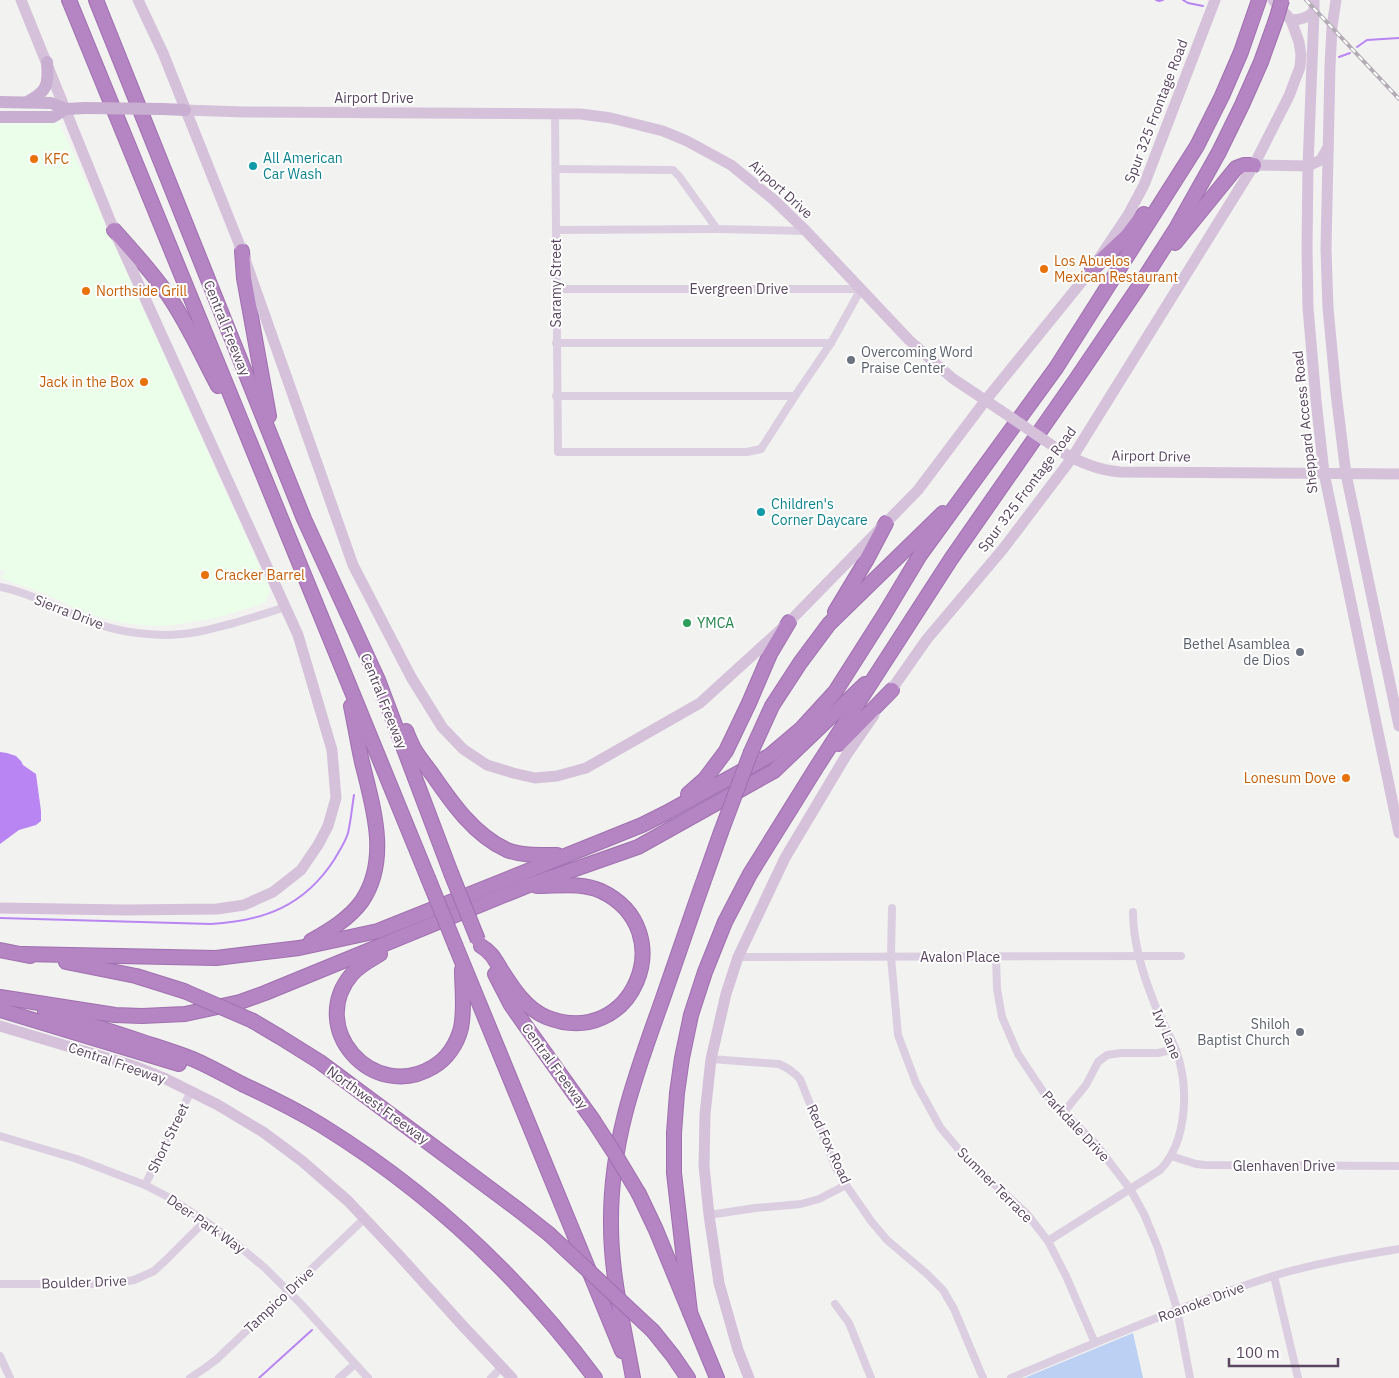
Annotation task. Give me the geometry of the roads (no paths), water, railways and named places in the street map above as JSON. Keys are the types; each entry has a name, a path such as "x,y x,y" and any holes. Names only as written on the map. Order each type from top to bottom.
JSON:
{"highway":[{"name":"Central Freeway","path":"69,0 633,1378"},
{"name":"Central Freeway","path":"96,0 304,519 378,680 451,873 492,970 538,1045 593,1120 639,1194 656,1230 717,1378"},
{"path":"22,954 216,958 299,948 378,931 642,824 666,813 769,756 802,728 835,692 920,555 1056,368 1197,146 1241,52 1259,0"},
{"path":"690,1312 674,1173 677,1093 691,1015 705,972 726,922 750,874 951,559 1138,288 1177,227 1218,152 1261,62 1282,0"},
{"path":"1092,269 1127,236 1197,146"},
{"path":"1138,288 1236,168 1244,165 1254,165"},
{"path":"114,230 141,260 168,296 185,323 250,444"},
{"path":"242,251 244,278 273,441"},
{"path":"633,1378 611,1249 611,1203 614,1164 628,1096 751,752 772,706 800,663 829,624 970,486"},
{"path":"829,624 886,523"},
{"path":"666,813 705,779 726,751 770,654 789,622"},
{"path":"0,997 115,1014 142,1016 185,1014 240,1002 257,996 524,887 638,847 774,772 882,667"},
{"path":"299,948 339,924 356,909 367,892 374,876 377,842 376,828 346,678"},
{"path":"378,680 391,697 416,752 450,799 475,827 488,839 508,850 533,855 565,855"},
{"path":"816,768 892,690"},
{"path":"480,943 490,951 518,995 534,1010 545,1017 568,1022 581,1023 592,1021 614,1011 630,996 641,971 643,948 634,920 624,908 614,898 600,891 585,887 573,885 524,887"},
{"path":"414,933 408,940 365,962 352,975 340,995 338,1008 340,1035 356,1060 367,1067 390,1076 406,1076 428,1070 445,1057 458,1039 462,1021 462,962"},
{"name":"Northwest Freeway","path":"0,950 90,966 136,976 184,990 253,1021 280,1036 320,1062 549,1234 653,1331 688,1378"},
{"path":"0,997 78,1020 190,1058 278,1101 321,1125 376,1161 431,1203 503,1269 541,1311 595,1378"},
{"path":"0,1010 188,1066 278,1101"}],"main road":[{"path":"0,908 217,909 244,905 273,892 301,870 322,839 336,798 332,750 298,635 114,230 21,0"},
{"path":"138,0 163,53 242,251"},
{"name":"Spur 325 Frontage Road","path":"242,251 353,566 411,677 442,727 463,749 487,765 513,773 535,778 557,776 586,768 700,703 789,622 918,490 985,401 1092,269 1128,215 1144,185 1215,0"},
{"name":"Spur 325 Frontage Road","path":"738,957 785,858 847,754 927,640 1003,549 1072,458 1254,165 1289,96 1300,67 1299,42 1291,20 1273,0"},
{"path":"1336,0 1332,27 1330,66 1326,249 1328,308 1346,474 1399,726"},
{"path":"1291,20 1307,17 1314,6"},
{"name":"Sheppard Access Road","path":"1314,6 1307,249 1308,308 1316,400 1324,473 1399,833"},
{"path":"1291,20 1313,39 1324,52 1330,66"},
{"path":"26,102 39,96 47,86 47,62"},
{"name":"Airport Drive","path":"0,102 51,103 66,109 581,114 610,118 663,131 688,141 737,170 774,200 914,344 952,378 1072,458 1104,470 1120,472 1399,474"},
{"name":"Airport Drive","path":"0,117 52,117 66,109"},
{"path":"1254,165 1308,166 1321,160 1328,148"},
{"path":"738,957 726,994 711,1059 705,1114 704,1166 719,1283 738,1350 749,1378"},
{"name":"Central Freeway","path":"0,1026 137,1067 191,1091 263,1132 316,1173 348,1201 512,1378"}],"street":[{"name":"Saramy Street","path":"555,114 556,396 558,452 747,452 762,449 795,396"},
{"path":"556,169 673,170 680,176 716,229"},
{"path":"556,230 716,229 806,231"},
{"name":"Evergreen Drive","path":"556,289 861,289"},
{"path":"556,396 795,396 831,343 861,289"},
{"path":"556,343 831,343"},
{"name":"Sierra Drive","path":"0,587 32,597 90,622 111,628 161,635 200,632 285,607"},
{"name":"Sumner Terrace","path":"892,908 891,957 898,1035 916,1083 940,1127 965,1157 1027,1214 1048,1241 1066,1276 1095,1344"},
{"name":"Ivy Lane","path":"1048,1241 1160,1170 1167,1163 1179,1134 1184,1099 1183,1078 1175,1049 1155,1005 1138,957 1133,930 1133,912"},
{"name":"Avalon Place","path":"738,957 1181,956"},
{"name":"Parkdale Drive","path":"996,957 997,989 1002,1017 1018,1054 1044,1093 1096,1143 1130,1189 1144,1214 1158,1248 1177,1309 1190,1378"},
{"path":"1064,1113 1086,1085 1098,1062 1108,1055 1158,1053 1175,1049"},
{"name":"Red Fox Road","path":"711,1059 779,1064 795,1073 800,1079 836,1168 846,1185 887,1240 943,1290 954,1309 983,1378"},
{"name":"Short Street","path":"145,1184 191,1091"},
{"name":"Deer Park Way","path":"0,1136 77,1159 145,1184 205,1221 248,1253 288,1290 368,1378"},
{"name":"Glenhaven Drive","path":"1170,1156 1205,1165 1399,1166"},
{"path":"709,1215 801,1204 819,1199 846,1185"},
{"name":"Tampico Drive","path":"190,1378 217,1359 365,1218"},
{"name":"Boulder Drive","path":"0,1284 111,1284 134,1280 154,1271 205,1221"},
{"name":"Roanoke Drive","path":"1011,1378 1177,1309 1274,1276 1336,1261 1399,1249"},
{"path":"1274,1276 1298,1378"},
{"path":"835,1304 849,1323 871,1378"},
{"path":"0,1356 10,1378"},
{"path":"339,1378 355,1364"},
{"path":"491,1378 502,1367"}],"waterway":[{"path":"1156,0 1163,0"},
{"path":"1183,0 1203,6"},
{"path":"1357,47 1367,40 1399,38"},
{"path":"1339,57 1350,53"},
{"path":"0,918 211,924 265,915 296,900 310,889 334,860 347,837 354,795"},
{"path":"259,1378 312,1330"}],"railway":[{"path":"1306,0 1399,99"}],"place":[{"name":"KFC","path":"34,159"},
{"name":"All American Car Wash","path":"253,166"},
{"name":"Los Abuelos Mexican Restaurant","path":"1044,269"},
{"name":"Northside Grill","path":"86,291"},
{"name":"Overcoming Word Praise Center","path":"851,360"},
{"name":"Jack in the Box","path":"144,382"},
{"name":"Children's Corner Daycare","path":"761,512"},
{"name":"Cracker Barrel","path":"205,575"},
{"name":"YMCA","path":"687,623"},
{"name":"Bethel Asamblea de Dios","path":"1300,652"},
{"name":"Lonesum Dove","path":"1346,778"},
{"name":"Shiloh Baptist Church","path":"1300,1032"}]}
